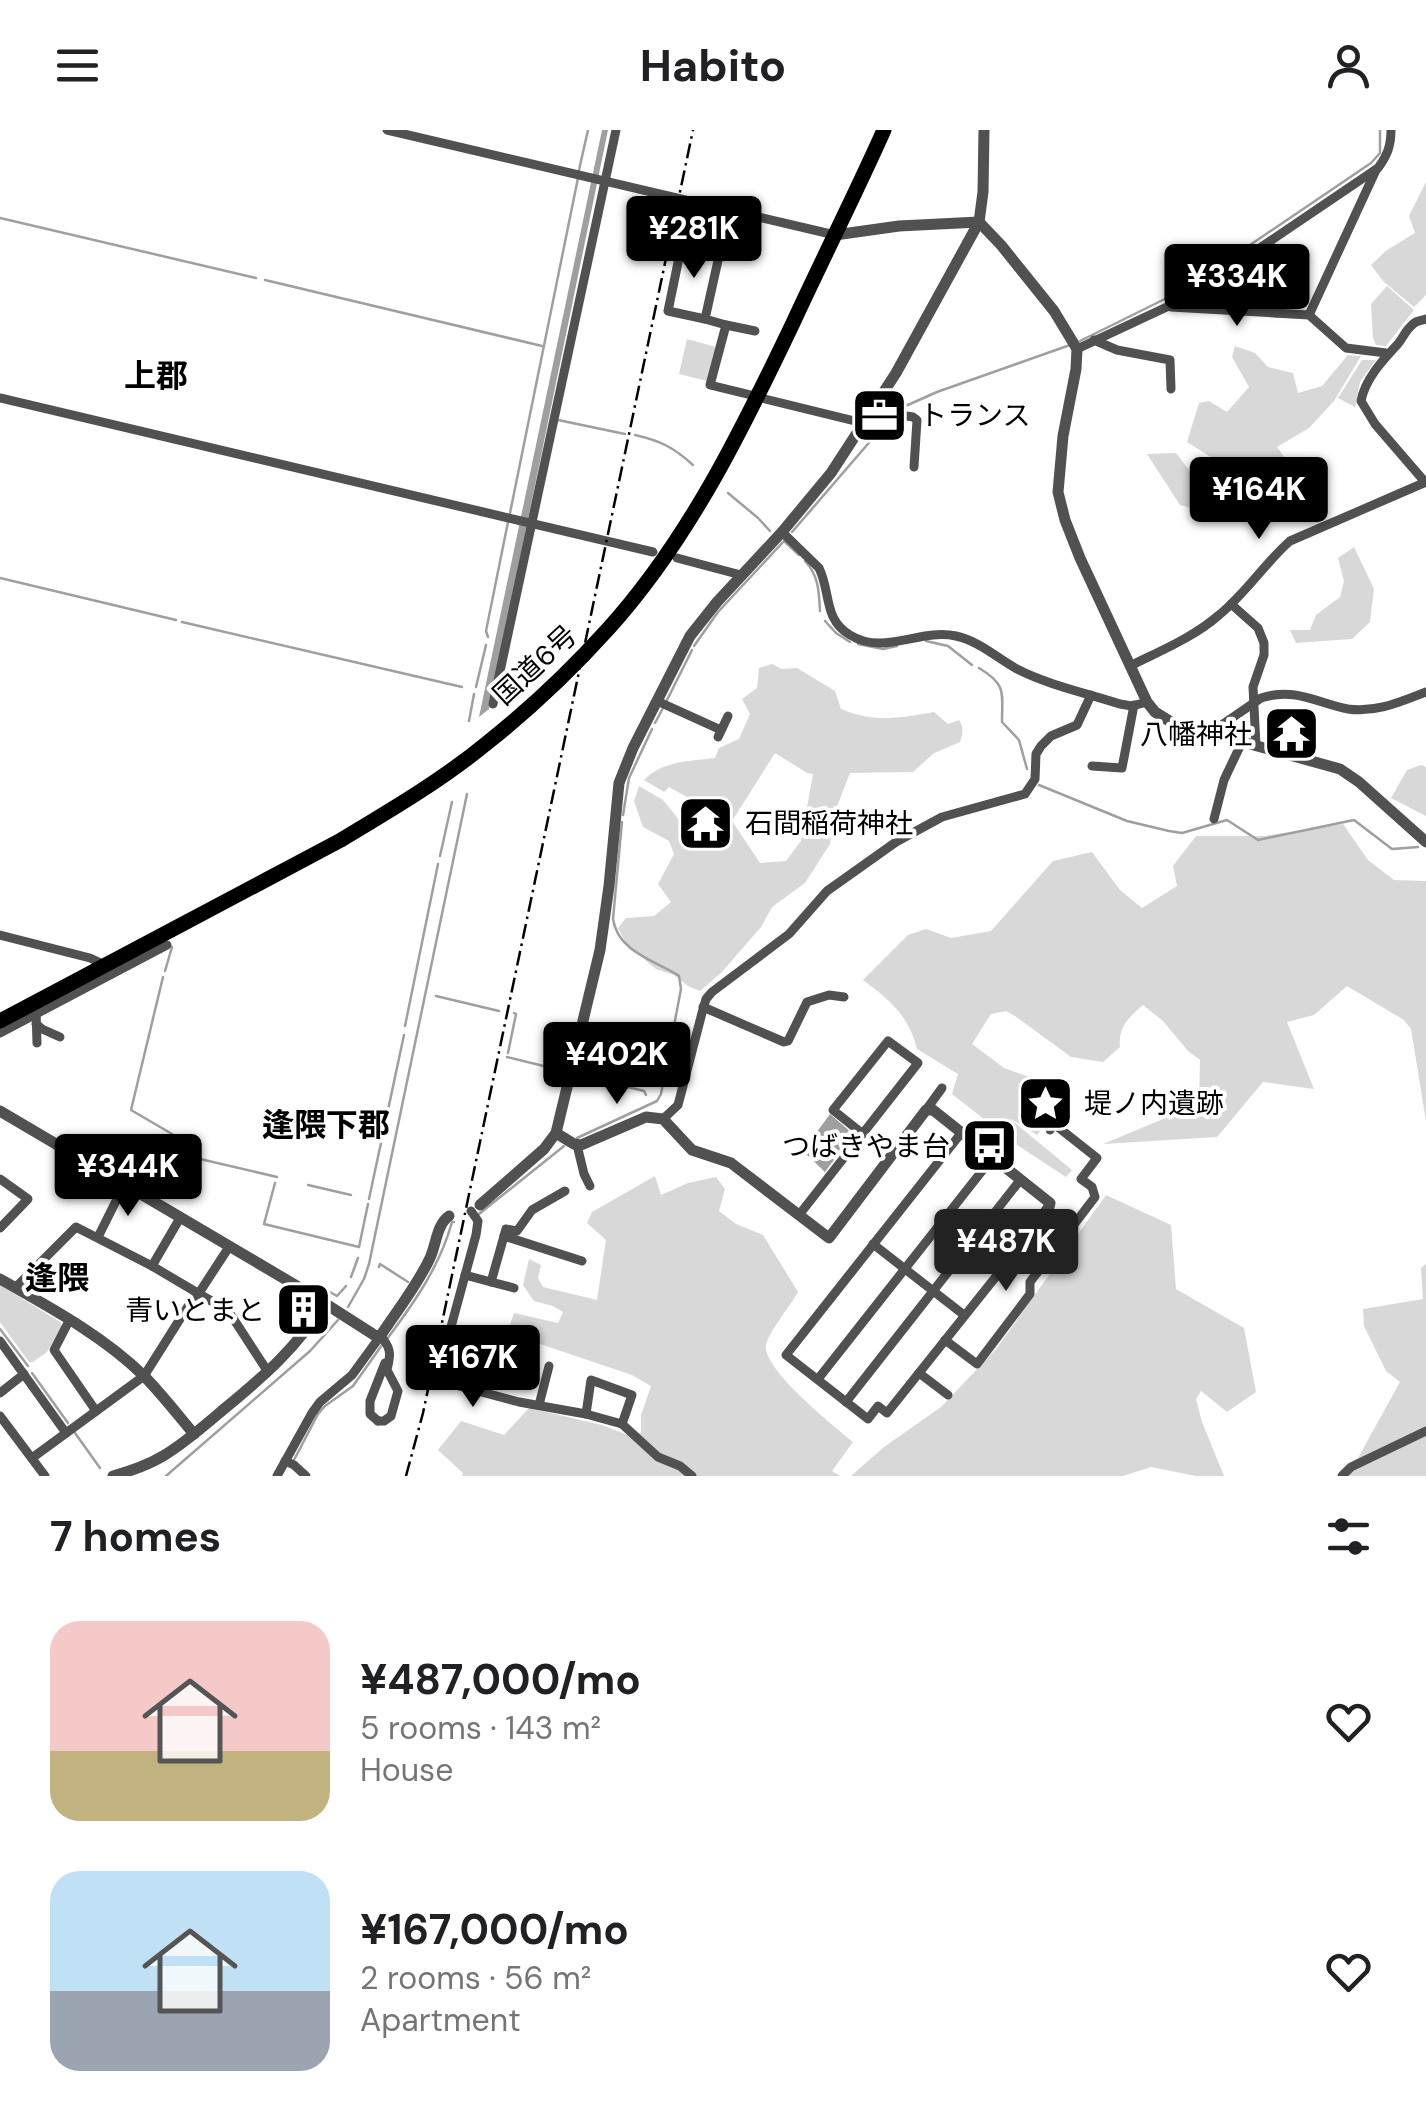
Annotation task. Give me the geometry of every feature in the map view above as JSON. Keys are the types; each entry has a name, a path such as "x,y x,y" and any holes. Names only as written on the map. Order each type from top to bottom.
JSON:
{"highway":[{"name":"国道6号","path":"0,1021 36,1013 105,965 394,808 487,744 592,647 646,584 689,520 757,398 884,130"}],"street":[{"path":"387,130 834,235 979,222 1054,310 1077,350 1062,436 1058,492 1065,520 1130,666 1141,704 1122,768 1092,766"},
{"path":"493,704 526,523 616,130"},
{"path":"277,1476 320,1402 383,1342 424,1270 442,1222 476,1208 544,1149 556,1133 600,950 619,783 690,636 831,474 910,349 979,222 984,192 984,130"},
{"path":"1309,316 1386,157 1391,130"},
{"path":"1077,350 1186,298 1378,168"},
{"path":"705,320 729,211"},
{"path":"720,252 682,244 668,311 755,332"},
{"path":"1278,313 1296,264 1285,259"},
{"path":"1168,306 1309,316 1346,348 1386,353"},
{"path":"1130,666 1217,618 1290,541 1425,482 1375,424 1361,400 1386,353 1408,328 1426,319"},
{"path":"726,325 710,385 751,395"},
{"path":"1094,340 1117,350 1170,360 1171,389"},
{"path":"0,398 654,552"},
{"path":"765,399 863,424"},
{"path":"879,399 900,415 917,420 914,467"},
{"path":"782,532 819,568 828,610 838,625 860,640 882,644 953,635 971,640 1020,670 1120,704 1141,704 1170,722 1347,773 1426,842"},
{"path":"676,558 741,575"},
{"path":"1232,604 1258,628 1264,643 1253,687 1256,746"},
{"path":"1210,733 1254,702 1271,695 1298,694 1368,710 1426,692"},
{"path":"663,1119 678,1104 704,1008 709,995 721,983 789,934 828,891 896,842 942,816 1024,794 1035,779 1040,746 1050,736 1077,724 1092,695"},
{"path":"658,700 720,734 728,716"},
{"path":"1214,819 1224,780 1242,742"},
{"path":"0,935 105,965"},
{"path":"0,1033 166,945"},
{"path":"704,1008 784,1042 807,1002 844,997"},
{"path":"36,1013 42,1029 60,1037"},
{"path":"36,1013 36,1042"},
{"path":"800,1215 863,1134 918,1063 888,1041 833,1110 863,1134"},
{"path":"577,1145 646,1117 663,1119 692,1150 732,1163 829,1238 942,1088"},
{"path":"926,1110 933,1110 962,1132 993,1156 1050,1207 888,1413 878,1406 868,1419 786,1354 962,1132"},
{"path":"0,1111 330,1306 383,1342 391,1356 387,1370 399,1384 401,1397 394,1418 386,1423 370,1414 369,1404 387,1358 383,1342"},
{"path":"945,1340 977,1364 1030,1294 1030,1282 1095,1197 1095,1191 1081,1178 1097,1158 1054,1123"},
{"path":"556,1133 577,1145 590,1186"},
{"path":"818,1379 993,1156"},
{"path":"0,1179 28,1200 0,1228"},
{"path":"846,1402 1021,1179"},
{"path":"98,1237 124,1185"},
{"path":"491,1282 506,1229 517,1231 532,1210 565,1191"},
{"path":"476,1208 476,1235 441,1376 448,1384 622,1424 658,1457 692,1476"},
{"path":"152,1266 180,1218"},
{"path":"16,1288 76,1227 152,1266 231,1315 268,1372"},
{"path":"504,1236 582,1261"},
{"path":"874,1244 964,1315"},
{"path":"32,1458 144,1376 229,1247"},
{"path":"1018,1249 1042,1268"},
{"path":"465,1275 514,1288"},
{"path":"0,1279 106,1344 144,1376 194,1434"},
{"path":"113,1476 163,1456 194,1434 268,1372 330,1306"},
{"path":"70,1321 54,1350 96,1411"},
{"path":"0,1341 66,1434"},
{"path":"539,1405 549,1366"},
{"path":"0,1393 24,1374"},
{"path":"918,1374 948,1395"},
{"path":"586,1414 591,1380 632,1395 622,1424"},
{"path":"0,1416 45,1476"},
{"path":"1342,1476 1351,1467 1426,1431"},
{"path":"285,1461 306,1476"}],"shaded area":[{"path":"602,130 608,130 489,709 479,717"},
{"path":"1426,182 1426,295 1414,307 1383,281 1371,265 1415,233 1409,216"},
{"path":"1387,286 1414,310 1386,346 1376,345 1371,304"},
{"path":"687,339 716,347 707,381 679,374"},
{"path":"1235,346 1255,353 1268,367 1293,373 1298,393 1322,386 1348,355 1361,356 1334,401 1309,428 1277,447 1290,465 1210,513 1180,505 1147,454 1176,453 1210,497 1226,484 1225,466 1187,442 1199,403 1209,401 1227,412 1249,387 1232,357"},
{"path":"1362,360 1376,360 1360,382 1355,407 1338,398"},
{"path":"1354,547 1374,589 1370,622 1352,639 1296,643 1290,630 1310,630 1316,615 1340,597 1344,581 1338,558"},
{"path":"772,664 782,669 797,668 835,691 841,709 853,713 887,718 934,712 948,724 959,720 962,733 960,742 934,753 913,772 850,773 836,809 830,844 805,883 772,907 761,927 700,991 656,969 627,945 618,928 626,918 654,916 671,902 658,884 674,854 669,841 643,827 634,801 639,786 663,800 680,821 720,843 726,825 710,810 669,787 664,792 644,780 668,765 715,758 719,748 739,739 750,714 742,699 757,688 759,668","holes":["775,753 813,774 801,841 786,861 760,863 732,821"]},
{"path":"1426,767 1426,816 1391,798 1407,770"},
{"path":"1343,824 1368,860 1394,880 1426,881 1426,1121 1411,1029 1404,1020 1347,986 1314,1015 1287,1022 1314,1089 1263,1082 1217,1137 1103,1144 1199,1104 1200,1060 1143,1005 1123,1028 1120,1047 1103,1062 1071,1057 1006,1011 991,1014 972,1044 1004,1068 1071,1092 1037,1135 1008,1117 1072,1170 1066,1177 952,1094 958,1074 917,1049 897,1009 863,980 908,935 926,929 951,938 991,931 1053,861 1092,852 1120,890 1142,908 1177,886 1173,866 1196,836 1264,836"},
{"path":"830,1114 853,1134 825,1172 803,1151"},
{"path":"655,1176 661,1195 688,1183 716,1177 725,1189 719,1211 736,1224 763,1235 798,1292 768,1340 768,1355 787,1382 853,1442 832,1471 840,1476 462,1476 438,1450 461,1421 504,1435 529,1408 628,1435 641,1433 641,1415 651,1386 632,1375 507,1333 514,1313 558,1323 563,1312 534,1301 523,1285 529,1259 541,1265 538,1278 543,1287 597,1300 606,1240 587,1223 592,1212"},
{"path":"1106,1195 1171,1225 1176,1289 1244,1328 1256,1392 1227,1412 1201,1391 1196,1399 1224,1476 1196,1476 1151,1467 1123,1476 851,1476 941,1407 997,1348"},
{"path":"1426,1264 1426,1476 1348,1476 1400,1382 1386,1371 1364,1326 1363,1309 1423,1299 1421,1268"},
{"path":"0,1285 62,1326 47,1352 33,1362 29,1362 0,1322"}],"waterway":[{"path":"579,170 588,130"},
{"path":"1080,341 1185,289 1371,163 1380,153 1380,130"},
{"path":"510,513 578,178"},
{"path":"0,218 256,278"},
{"path":"265,280 542,346"},
{"path":"901,408 1070,345"},
{"path":"792,532 892,416"},
{"path":"558,420 625,434"},
{"path":"635,435 666,446 693,465"},
{"path":"728,493 770,531"},
{"path":"488,637 508,522"},
{"path":"694,646 718,612 784,541 799,555"},
{"path":"805,561 816,578 820,611"},
{"path":"0,578 176,620"},
{"path":"825,621 850,642"},
{"path":"182,622 462,687"},
{"path":"926,641 948,646 972,665"},
{"path":"858,644 883,649 897,646"},
{"path":"476,687 486,645"},
{"path":"667,700 692,650"},
{"path":"979,668 999,685 1002,722 1019,740 1027,769"},
{"path":"469,721 474,694"},
{"path":"655,723 663,708"},
{"path":"623,815 629,778 652,729"},
{"path":"1039,785 1127,821 1169,831 1182,833 1227,820 1258,840 1354,820 1392,849 1418,847"},
{"path":"348,1307 369,1264 467,794"},
{"path":"440,856 452,802"},
{"path":"577,1138 657,1101 681,989 679,976 638,954 616,930 613,919 622,822"},
{"path":"405,1026 438,864"},
{"path":"165,971 172,947"},
{"path":"163,977 131,1110 172,1134 200,1159 277,1177"},
{"path":"436,996 499,1011"},
{"path":"508,1053 514,1013"},
{"path":"369,1199 404,1035"},
{"path":"507,1057 564,1071"},
{"path":"576,1074 644,1091 646,1095"},
{"path":"479,1214 564,1146"},
{"path":"275,1183 264,1224 359,1247"},
{"path":"308,1185 351,1195"},
{"path":"359,1247 368,1204"},
{"path":"387,1339 425,1284 454,1222"},
{"path":"351,1277 358,1258"},
{"path":"379,1267 380,1264 408,1282"},
{"path":"319,1286 337,1296 346,1286"},
{"path":"166,1476 310,1351 338,1320"},
{"path":"0,1329 28,1366"},
{"path":"294,1460 318,1414 353,1386 382,1345"},
{"path":"32,1373 68,1423"},
{"path":"75,1433 100,1468"}],"railway":[{"path":"406,1476 423,1413 693,130"}],"place":[{"name":"トランス","path":"880,415"},
{"name":"八幡神社","path":"1291,734"},
{"name":"石間稲荷神社","path":"706,823"},
{"name":"堤ノ内遺跡","path":"1045,1103"},
{"name":"つばきやま台","path":"989,1146"},
{"name":"青いとまと","path":"304,1310"}],"district":[{"name":"上郡","path":"156,376"},
{"name":"逢隈下郡","path":"326,1125"},
{"name":"逢隈","path":"57,1278"}]}
